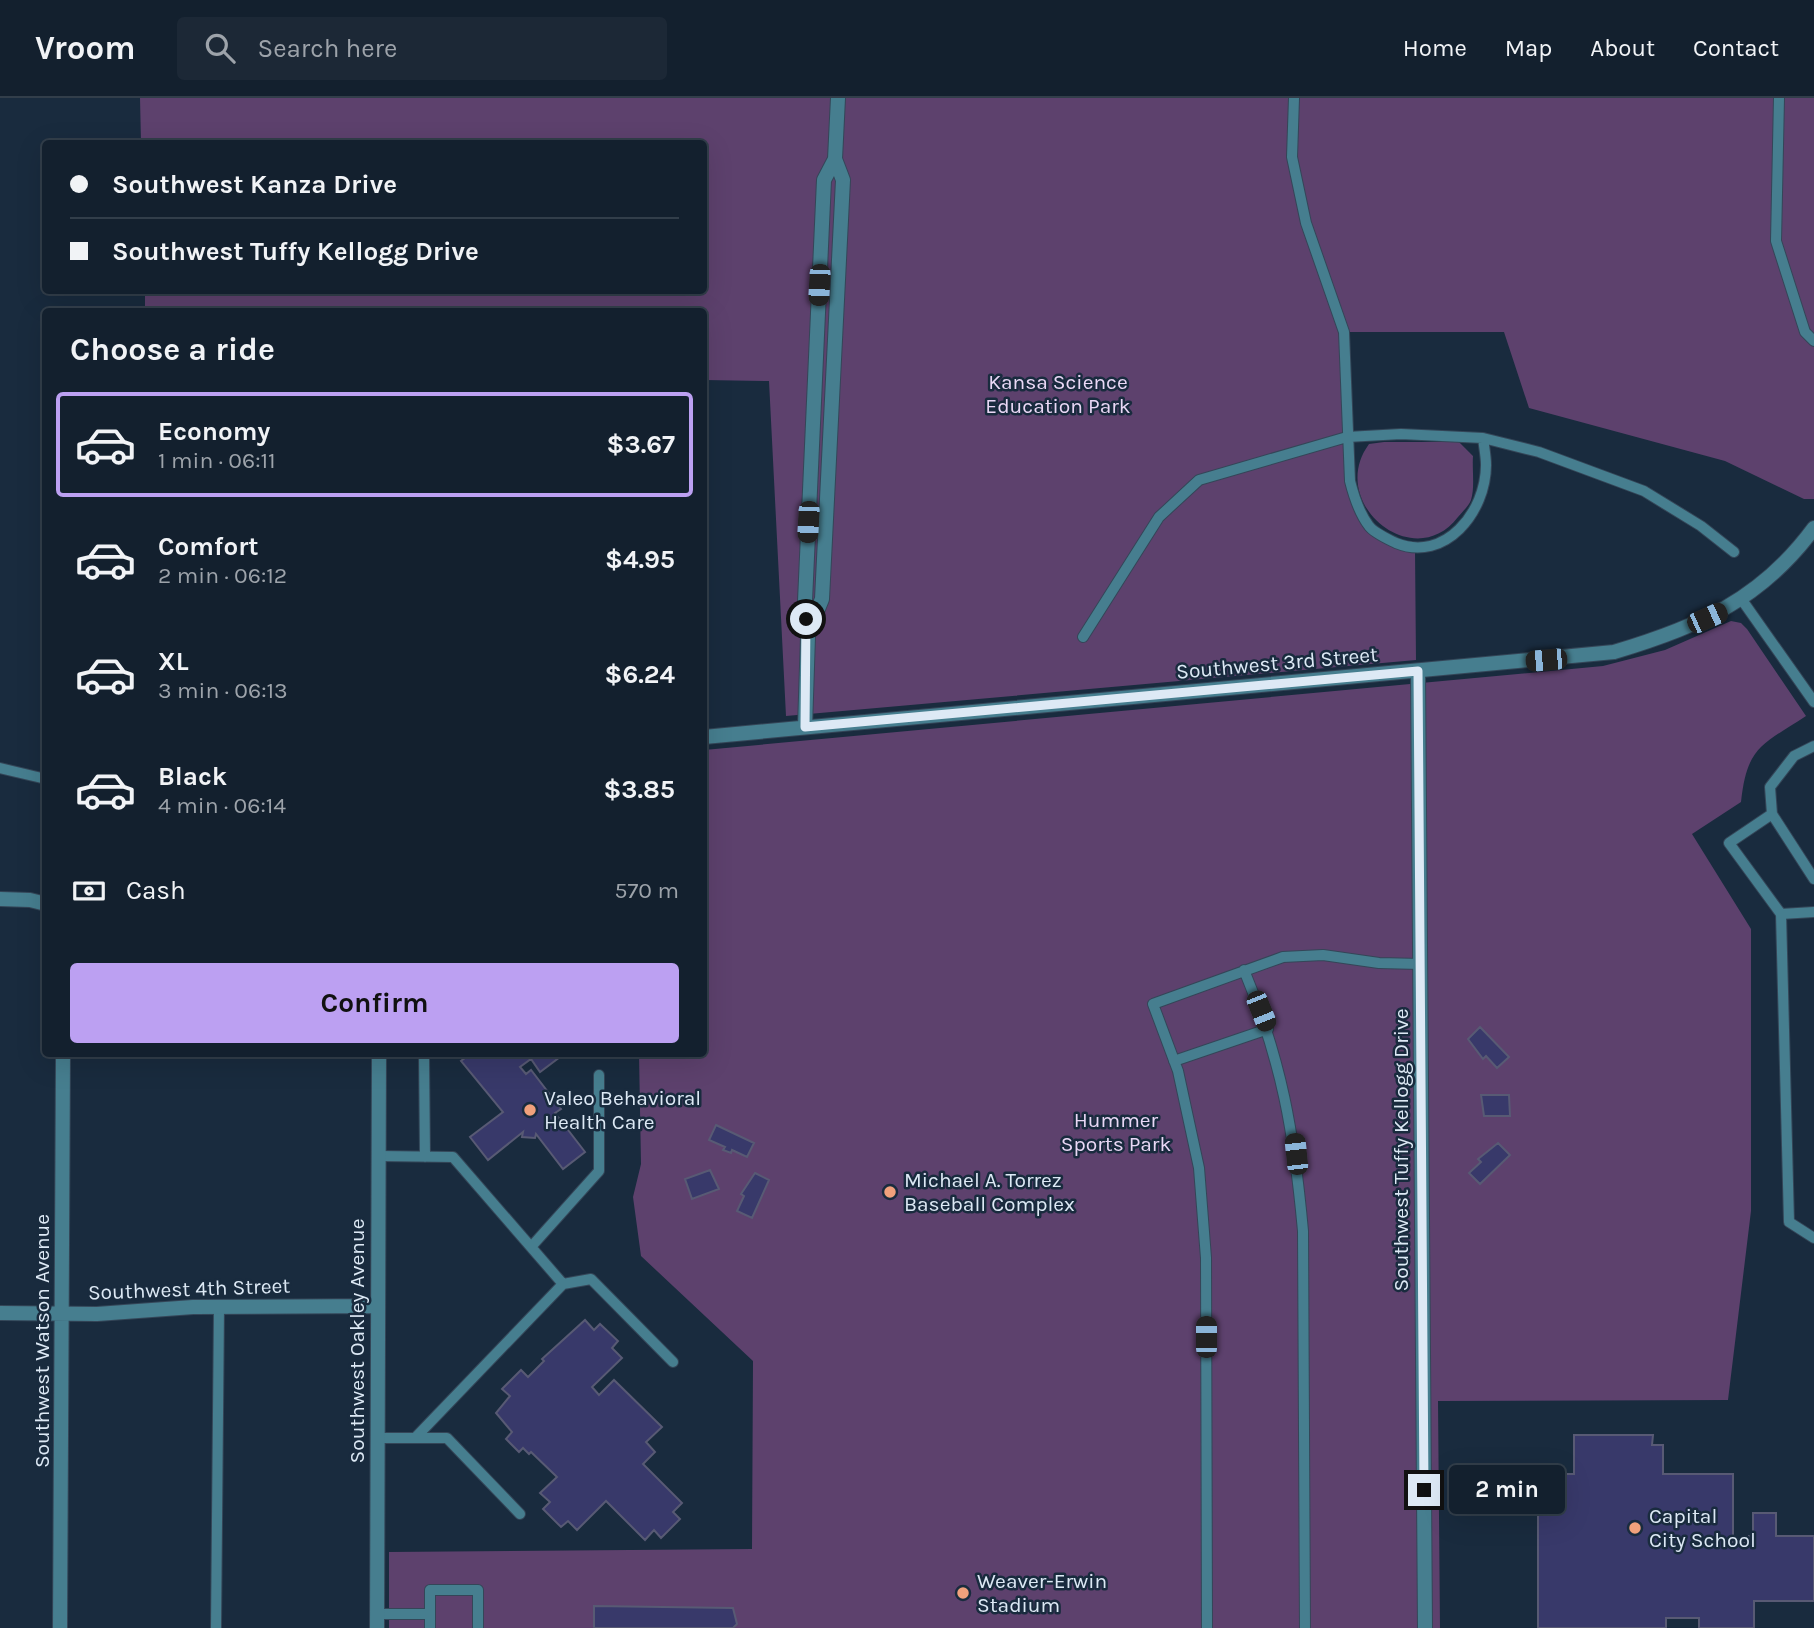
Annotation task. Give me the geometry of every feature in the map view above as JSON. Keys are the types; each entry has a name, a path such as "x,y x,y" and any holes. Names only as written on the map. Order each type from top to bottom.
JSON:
{"street":[{"path":"805,727 805,601 824,180 835,159 838,98"},
{"name":"Southwest 3rd Street","path":"707,737 1614,652 1666,636 1742,600 1797,551 1814,528"},
{"name":"Southwest Tuffy Kellogg Drive","path":"1418,671 1425,1628"},
{"path":"0,899 42,903"},
{"name":"Southwest Watson Avenue","path":"60,1628 64,1313 63,1057"},
{"name":"Southwest Oakley Avenue","path":"377,1621 379,1057"},
{"name":"Southwest 4th Street","path":"0,1313 379,1306"}],"lane":[{"path":"1294,98 1292,157 1306,223 1344,332 1350,481 1356,504 1370,528 1415,550 1435,546 1450,537 1472,515 1487,467 1483,438"},
{"path":"1779,98 1776,241 1805,332 1814,341"},
{"path":"1083,637 1159,517 1199,480 1347,436 1401,434 1483,438 1539,452 1644,491 1701,526 1734,552"},
{"path":"1742,600 1814,702"},
{"path":"1814,746 1794,755 1770,787 1772,814 1814,879"},
{"path":"0,768 42,778"},
{"path":"1772,814 1729,843 1781,915 1789,1222 1814,1238"},
{"path":"1781,915 1814,912"},
{"path":"1207,1628 1204,1216 1190,1118 1174,1061 1153,1004 1244,970 1303,954 1379,963 1420,964"},
{"path":"1244,970 1268,1029 1293,1128 1303,1230 1305,1628"},
{"path":"1174,1061 1268,1029"},
{"path":"424,1057 425,1157"},
{"path":"531,1247 599,1171 599,1074"},
{"path":"379,1156 453,1157 563,1284"},
{"path":"415,1438 563,1284 591,1279 673,1362"},
{"path":"216,1628 219,1307"},
{"path":"378,1438 447,1438 520,1514"},
{"path":"430,1628 430,1590 478,1590 478,1628"},
{"path":"377,1621 430,1614"}],"green space":[{"name":"Kansa Science Education Park","path":"140,98 1814,98 1814,499 1804,499 1725,461 1529,408 1504,332 1344,332 1350,481 1370,528 1415,550 1416,660 786,716 769,381 707,380 707,308 145,308 145,294 707,294 707,140 141,140"},
{"path":"1459,442 1473,456 1473,490 1470,502 1440,533 1419,538 1399,535 1381,524 1367,508 1359,488 1359,466 1369,444"},
{"name":"Hummer Sports Park","path":"1731,621 1741,623 1806,716 1759,749 1748,769 1741,802 1692,834 1751,929 1751,1211 1728,1400 1438,1401 1440,1628 389,1628 389,1552 752,1549 753,1361 641,1256 633,1197 641,1164 639,1057 707,1057 707,750 1603,666 1665,650"}],"building":[{"path":"1480,1027 1509,1057 1497,1068 1486,1056 1483,1059 1468,1039"},
{"name":"Valeo Behavioral Health Care","path":"466,1057 560,1057 540,1072 531,1059 520,1067 526,1074 531,1070 561,1109 555,1113 585,1152 563,1169 536,1134 535,1138 522,1137 523,1132 488,1160 470,1137 503,1112 461,1061"},
{"path":"1481,1095 1509,1095 1510,1116 1484,1116"},
{"path":"716,1125 754,1143 747,1157 732,1150 731,1153 723,1150 725,1147 709,1140"},
{"path":"1498,1143 1510,1155 1480,1184 1469,1173 1481,1162 1478,1159"},
{"path":"710,1170 719,1189 692,1199 685,1179"},
{"path":"755,1173 769,1180 752,1218 737,1211 744,1196 741,1194"},
{"path":"585,1320 594,1330 600,1324 618,1341 612,1348 622,1358 592,1387 599,1395 614,1380 662,1427 646,1442 655,1452 643,1464 682,1503 673,1512 680,1519 661,1538 654,1530 645,1540 606,1501 577,1530 568,1521 561,1527 543,1509 550,1502 540,1493 557,1477 531,1452 529,1454 523,1448 519,1452 506,1439 512,1432 496,1413 510,1396 502,1389 521,1370 528,1377 544,1361 542,1359"},
{"name":"Capital City School","path":"1574,1435 1653,1435 1652,1445 1663,1445 1663,1474 1733,1474 1733,1543 1749,1543 1749,1536 1753,1536 1753,1513 1776,1513 1776,1536 1814,1536 1814,1601 1754,1601 1754,1628 1699,1628 1699,1618 1666,1618 1666,1628 1538,1628 1538,1474 1574,1474"},
{"path":"594,1606 733,1608 737,1624 733,1628 594,1628"}],"place":[{"name":"Valeo Behavioral Health Care","path":"530,1110"},
{"name":"Michael A. Torrez Baseball Complex","path":"890,1192"},
{"name":"Capital City School","path":"1635,1528"},
{"name":"Weaver-Erwin Stadium","path":"963,1593"}],"route":[{"path":"806,619 805,727 1418,671 1424,1490"}]}
